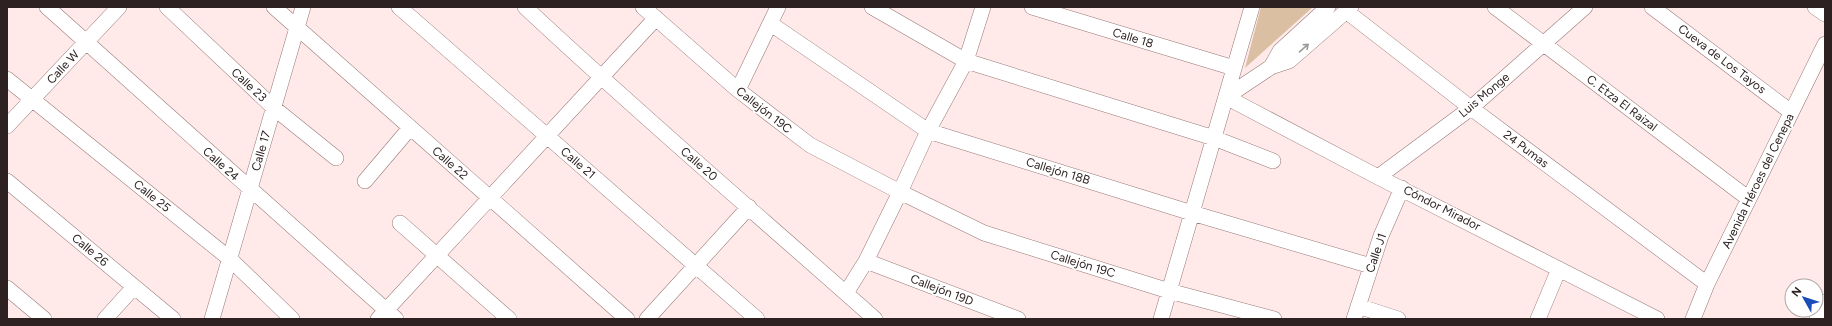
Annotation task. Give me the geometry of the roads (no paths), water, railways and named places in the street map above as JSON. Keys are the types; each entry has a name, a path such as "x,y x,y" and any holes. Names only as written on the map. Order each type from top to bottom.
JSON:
{"street":[{"name":"Calle 24","path":"47,7 250,190 386,316"},
{"name":"Calle W","path":"7,126 119,7"},
{"name":"Calle 23","path":"166,7 274,108 336,158"},
{"name":"Calle 22","path":"274,7 627,319"},
{"name":"Calle 17","path":"212,319 303,7"},
{"name":"Calle 21","path":"399,7 757,319"},
{"name":"Calle 20","path":"524,7 600,78 749,206 875,319"},
{"name":"Callejón 19C","path":"643,7 738,90 810,145 900,192 984,233 1169,291 1274,319"},
{"path":"738,90 771,24 777,7"},
{"path":"872,7 966,61 1214,138 1274,161"},
{"path":"846,293 866,261 928,131 966,61 983,7"},
{"name":"Calle 18","path":"1032,7 1234,68"},
{"path":"1161,319 1252,7"},
{"path":"1271,67 1280,51 1328,7"},
{"name":"C. Etza El Raizal","path":"1495,7 1749,199"},
{"name":"Luis Monge","path":"1378,177 1471,108 1585,7"},
{"name":"Cueva de Los Tayos","path":"1652,7 1791,112"},
{"path":"1815,7 1825,14"},
{"path":"1226,97 1271,67 1289,61 1348,9"},
{"name":"24 Pumas","path":"1348,9 1471,108 1707,284"},
{"path":"386,316 490,198 656,18"},
{"name":"Callejón 18B","path":"771,24 928,131 1192,213 1371,266"},
{"name":"Avenida Héroes del Cenepa","path":"1693,319 1707,284 1825,44"},
{"name":"Calle 25","path":"7,79 230,259 292,319"},
{"name":"Cóndor Mirador","path":"1226,97 1378,177 1559,269 1629,313 1657,319"},
{"path":"365,181 410,128"},
{"name":"Calle 26","path":"7,181 173,319"},
{"name":"Calle J1","path":"1356,313 1381,236 1402,188"},
{"path":"647,319 749,206"},
{"path":"400,223 509,319"},
{"name":"Callejón 19D","path":"866,261 1018,319"},
{"path":"1538,319 1559,269"},
{"path":"105,319 134,287"},
{"path":"7,288 44,319"},
{"path":"1817,319 1825,302"},
{"path":"1356,313 1398,319"}]}
